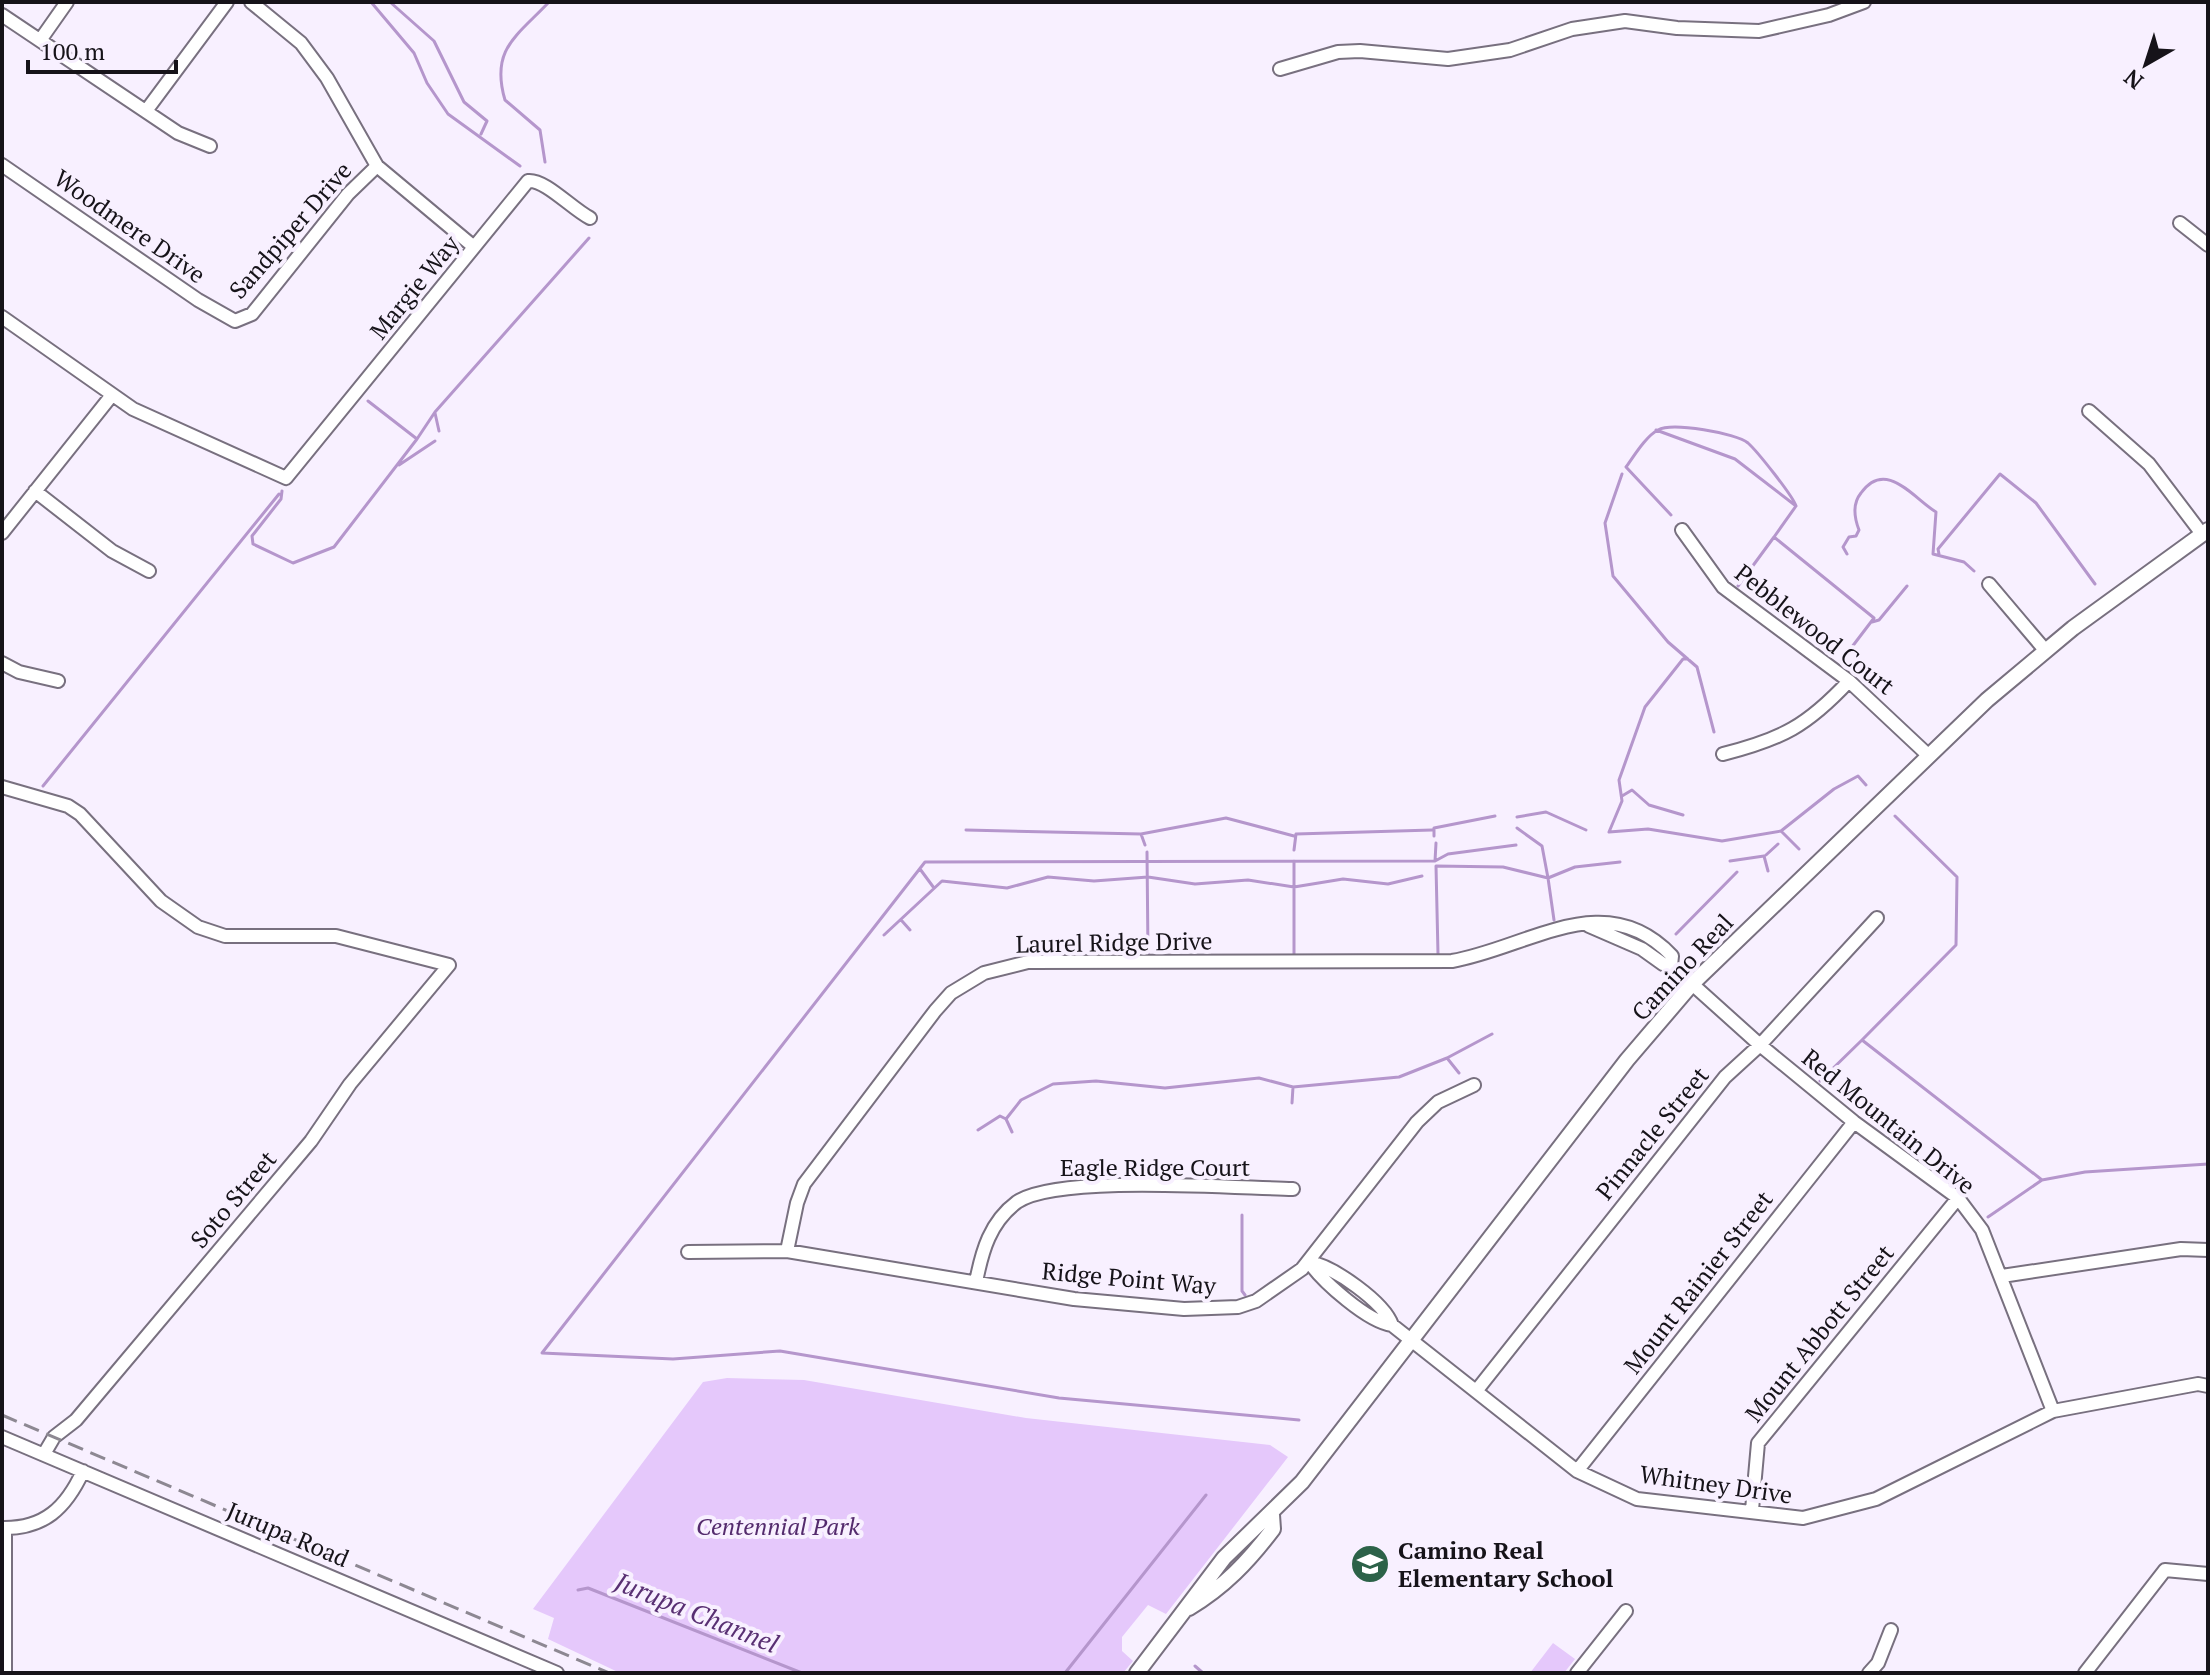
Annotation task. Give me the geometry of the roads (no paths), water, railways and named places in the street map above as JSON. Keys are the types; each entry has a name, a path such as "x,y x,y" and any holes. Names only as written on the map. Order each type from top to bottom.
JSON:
{"main road":[{"name":"Camino Real","path":"1137,1673 1185,1610 1240,1571 1273,1529 1272,1515 1413,1341 1627,1060 1692,984 1929,756 2045,650 2205,532"}],"street":[{"path":"41,39 67,2"},
{"path":"146,111 227,2"},
{"path":"251,2 301,43 327,78 377,166 474,247"},
{"path":"1280,69 1338,52 1448,59 1510,50 1572,29 1625,21 1677,28 1759,31 1829,15 1864,2"},
{"path":"2,15 178,133 210,146"},
{"name":"Woodmere Drive","path":"2,165 198,300 235,321"},
{"name":"Sandpiper Drive","path":"235,321 252,314 348,194 377,166"},
{"name":"Margie Way","path":"112,395 147,417 286,478 528,181 541,182 575,211 590,218"},
{"path":"2180,223 2208,245"},
{"path":"2,317 112,395 2,533"},
{"path":"2089,411 2149,464 2205,532"},
{"path":"35,491 112,551 149,571"},
{"name":"Pebblewood Court","path":"1682,530 1723,587 1849,681 1929,756"},
{"path":"1989,584 2045,650"},
{"path":"2,663 19,672 58,681"},
{"path":"1723,754 1788,734 1822,710 1849,681"},
{"name":"Soto Street","path":"2,787 68,806 80,814 161,901 198,927 225,936 336,936 449,965 350,1084 311,1141 76,1420 54,1437 44,1454"},
{"name":"Pinnacle Street","path":"1477,1390 1725,1077 1760,1045 1877,918"},
{"name":"Laurel Ridge Drive","path":"787,1251 797,1203 816,1166 935,1011 951,993 984,973 1028,962 1452,961 1484,954 1559,927 1589,926 1598,921 1626,925 1644,933 1668,952 1671,965 1692,984"},
{"path":"1623,940 1626,925"},
{"name":"Laurel Ridge Drive","path":"1589,926 1597,932 1623,940 1663,964 1671,965"},
{"name":"Red Mountain Drive","path":"1692,984 1854,1122 1958,1198 1982,1230 2053,1411"},
{"name":"Ridge Point Way","path":"688,1252 787,1251 1089,1301 1219,1310 1256,1301 1292,1278 1309,1262 1428,1110 1474,1085"},
{"name":"Mount Rainier Street","path":"1577,1471 1854,1122"},
{"name":"Eagle Ridge Court","path":"976,1282 984,1246 996,1223 1015,1204 1038,1192 1074,1186 1293,1189"},
{"name":"Mount Abbott Street","path":"1752,1510 1758,1443 1958,1198"},
{"path":"2002,1276 2181,1249 2208,1250"},
{"name":"Whitney Drive","path":"1309,1262 1325,1265 1369,1298 1388,1313 1392,1325"},
{"name":"Whitney Drive","path":"1309,1262 1318,1275 1360,1309 1380,1324 1392,1325 1577,1471 1637,1499 1803,1518 1876,1499 2053,1411 2198,1384 2208,1386"},
{"path":"1360,1309 1369,1298"},
{"name":"Jurupa Road","path":"2,1437 557,1673"},
{"path":"5,1673 4,1528 31,1527 52,1515 65,1502 83,1471"},
{"path":"2085,1673 2165,1570 2208,1574"},
{"path":"1577,1673 1626,1611"},
{"path":"1869,1673 1878,1663 1891,1630"}],"waterway":[{"path":"371,2 414,53 427,83 448,114 520,166"},
{"path":"390,2 434,41 464,102 487,121 481,134"},
{"path":"545,162 540,130 505,100 501,68 509,45 549,2"},
{"path":"417,439 435,412 589,238"},
{"path":"282,491 281,499 252,536 253,544 293,563 334,547 417,439 368,401"},
{"path":"435,413 439,431"},
{"path":"1671,515 1626,467 1649,437 1658,430 1676,427 1704,430 1748,443 1796,506"},
{"path":"1656,430 1735,459 1796,506 1774,537 1874,618 1842,660"},
{"path":"399,465 435,441"},
{"path":"1622,474 1605,523 1613,576 1668,642 1697,667 1714,732"},
{"path":"1939,554 1938,549 2000,474 2036,503 2095,584"},
{"path":"1847,554 1843,547 1849,537 1856,536 1859,530 1855,511 1858,497 1870,483 1880,479 1890,480 1900,484 1936,512 1933,554 1964,562 1974,571"},
{"path":"43,786 279,494"},
{"path":"1738,586 1774,537"},
{"path":"1872,622 1879,620 1907,586"},
{"path":"1688,659 1683,659 1645,707 1619,780 1622,801 1609,832 1648,829 1722,841 1781,831 1834,789 1858,776 1866,785"},
{"path":"1622,796 1632,790 1649,805 1683,815"},
{"path":"1517,817 1546,812 1586,830"},
{"path":"1434,836 1434,828 1495,816"},
{"path":"1862,1040 1956,945 1957,877 1895,816"},
{"path":"966,830 1141,834 1226,818 1294,836"},
{"path":"1438,954 1436,866 1503,867 1548,878 1542,846 1517,828"},
{"path":"1294,850 1296,834 1432,830"},
{"path":"1781,831 1799,849"},
{"path":"1141,834 1145,845"},
{"path":"1299,1420 1059,1398 780,1351 673,1359 542,1353 925,862 1435,861 1436,843"},
{"path":"1766,855 1778,844"},
{"path":"1435,861 1448,854 1516,845"},
{"path":"1147,852 1148,954"},
{"path":"1730,861 1764,856 1768,871"},
{"path":"1294,861 1294,954"},
{"path":"1554,920 1548,878 1575,867 1620,862"},
{"path":"920,869 934,888"},
{"path":"1676,934 1737,872"},
{"path":"884,935 942,881 1007,888 1048,877 1094,881 1148,877 1195,884 1248,880 1294,887 1343,879 1388,884 1422,876"},
{"path":"902,921 910,930"},
{"path":"1459,1073 1447,1058 1492,1034"},
{"path":"1820,1081 1862,1040 2042,1180"},
{"path":"978,1130 1000,1116 1006,1119 1021,1100 1053,1084 1096,1081 1165,1088 1259,1078 1293,1087 1399,1077 1447,1058"},
{"path":"1292,1103 1293,1087"},
{"path":"1006,1119 1012,1132"},
{"path":"1988,1217 2042,1180 2085,1172 2208,1164"},
{"path":"1242,1215 1242,1291 1245,1295"},
{"name":"Jurupa Channel","path":"1065,1673 1206,1495"},
{"name":"Jurupa Channel","path":"578,1590 588,1588 802,1673"},
{"name":"Jurupa Channel","path":"1195,1666 1203,1673"}],"railway":[{"path":"2,1415 609,1673"}],"place":[{"name":"Camino Real Elementary School","path":"1370,1564"}],"park label":[{"name":"Centennial Park","path":"778,1526"}]}
